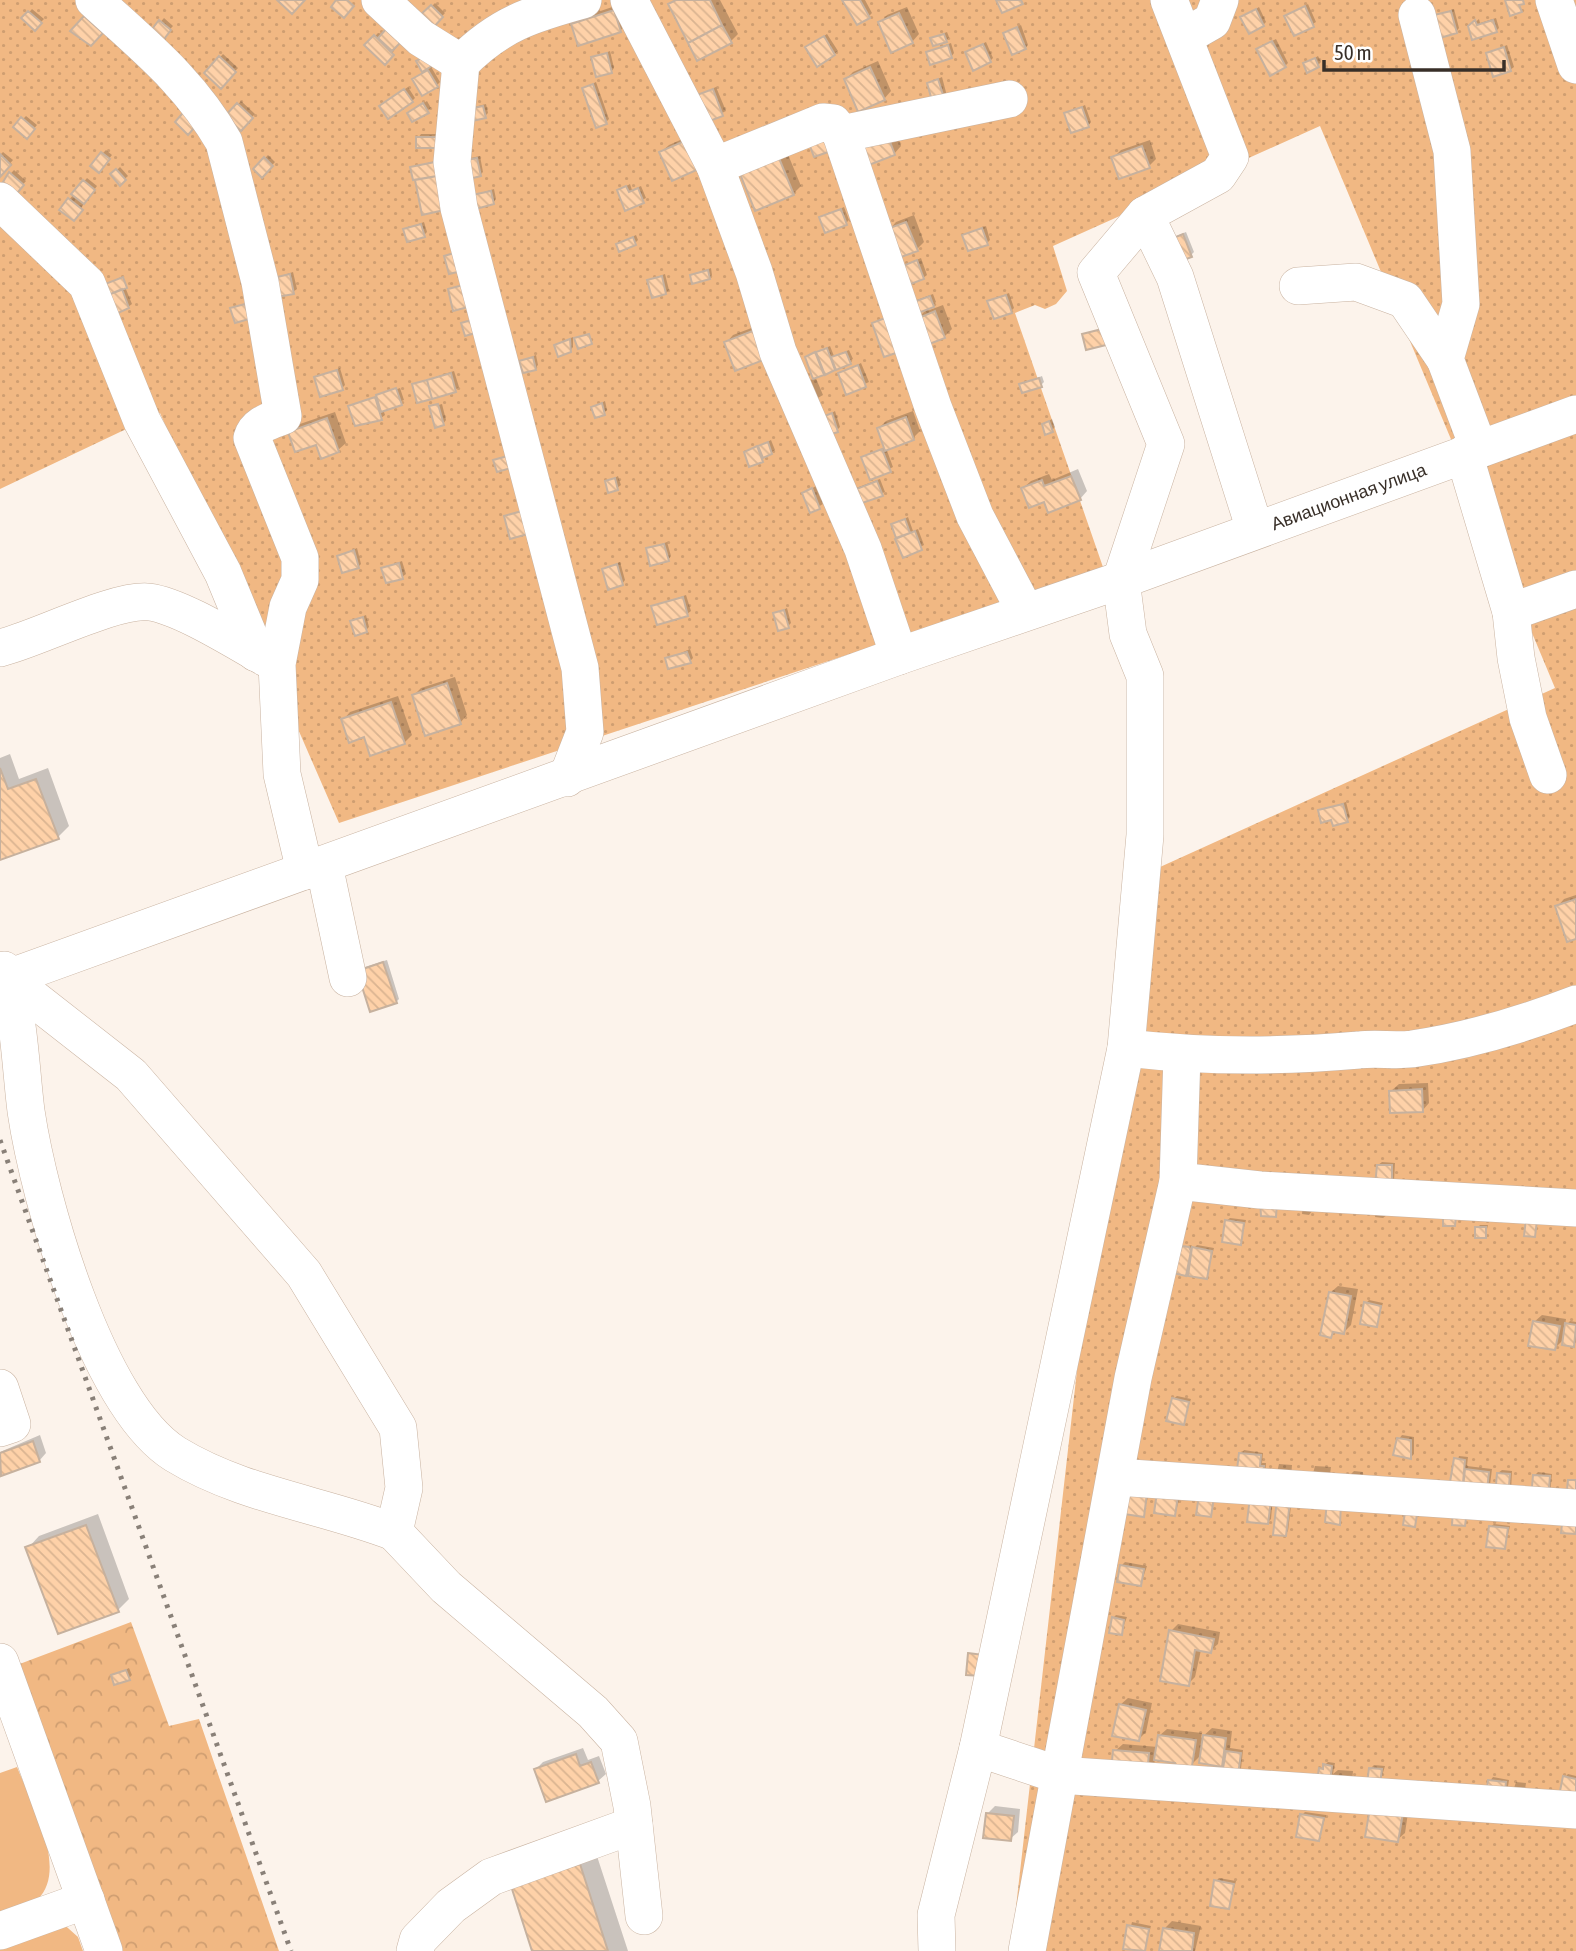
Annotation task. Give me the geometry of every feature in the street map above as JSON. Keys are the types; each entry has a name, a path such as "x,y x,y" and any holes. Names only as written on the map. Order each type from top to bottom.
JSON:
{"street":[{"path":"93,0 183,82 224,142 260,282 283,416 262,424 254,430 252,438 299,558 300,580 267,658"},
{"path":"380,0 421,38 461,63"},
{"path":"567,778 586,732 580,668 459,208 452,162 461,63 503,27 528,16 583,0"},
{"path":"629,0 715,166 754,272 778,352 863,550 899,656"},
{"path":"937,1951 936,1915 978,1748 1126,1048 1145,835 1145,676 1128,634 1121,580 1166,444 1096,273 1145,215 1218,175 1230,157 1169,0"},
{"path":"1184,37 1212,21 1220,0"},
{"path":"1554,0 1576,65"},
{"path":"1417,15 1452,151 1461,304 1445,359"},
{"path":"841,134 1009,99"},
{"path":"715,166 823,122 833,123 841,134 933,407 975,516 1025,611"},
{"path":"0,201 87,284 142,421 267,658 282,774 348,978"},
{"path":"1145,215 1175,278 1255,530"},
{"path":"1298,286 1356,282 1405,300 1445,359 1511,612 1516,658 1528,718 1548,775"},
{"name":"Авиационная улица","path":"2,973 314,868 1025,611 1121,580 1576,414"},
{"path":"1511,612 1576,589"},
{"path":"0,648 121,606 149,602 174,610 267,658"},
{"path":"2,973 131,1075 213,1166 304,1274 398,1428 404,1488 394,1532"},
{"path":"2,973 19,1032 27,1112 56,1242 94,1338 123,1397 151,1432 173,1453 212,1473 270,1496 345,1513 394,1532 446,1587 593,1712 619,1741 634,1825 644,1916"},
{"path":"1126,1048 1182,1055 1278,1057 1381,1048 1408,1049 1511,1026 1576,1004"},
{"path":"1027,1951 1133,1378 1178,1181 1182,1055"},
{"path":"1178,1181 1259,1190 1576,1208"},
{"path":"0,1388 12,1424 0,1428"},
{"path":"1116,1477 1576,1508"},
{"path":"0,1662 15,1754 86,1900 104,1951"},
{"path":"978,1748 1059,1775 1576,1810"},
{"path":"415,1951 418,1940 451,1906 491,1877 634,1825"},
{"path":"0,1931 86,1900"}],"green space":[{"path":"0,0 1576,0 1576,1951 1011,1951 1103,1142 1149,872 1555,688 1320,126 1053,246 1067,291 1056,304 1045,309 1035,305 1015,313 1104,570 339,823 160,413 0,489"},
{"path":"131,1622 169,1726 199,1719 279,1951 119,1951 17,1665"},
{"path":"17,1767 38,1815 50,1870 47,1886 38,1899 0,1919 0,1773"},
{"path":"59,1920 78,1937 83,1951 0,1951 0,1941"}],"building":[{"path":"277,0 305,0 292,14"},
{"path":"336,0 347,0 354,6 344,18 331,7"},
{"path":"676,0 710,0 722,25 688,43 668,4"},
{"path":"842,0 860,0 870,18 857,25"},
{"path":"996,0 1021,0 1023,4 1002,13"},
{"path":"1505,0 1523,0 1524,4 1519,5 1522,12 1510,16"},
{"path":"431,5 443,17 432,29 419,16"},
{"path":"1305,6 1314,27 1294,36 1284,16"},
{"path":"1256,9 1264,26 1249,34 1240,17"},
{"path":"614,10 621,32 578,46 571,24"},
{"path":"28,11 42,23 35,31 21,18"},
{"path":"1451,11 1457,33 1440,38 1434,15"},
{"path":"899,13 913,43 891,53 878,22"},
{"path":"84,16 103,33 91,46 70,31"},
{"path":"159,20 171,30 161,43 149,33"},
{"path":"1475,20 1477,25 1493,20 1497,32 1472,40 1468,26"},
{"path":"722,25 732,43 697,61 688,43"},
{"path":"1017,27 1026,49 1012,55 1003,33"},
{"path":"387,28 401,42 392,51 378,38"},
{"path":"944,34 947,42 933,46 930,38"},
{"path":"374,35 394,55 385,65 364,45"},
{"path":"824,36 835,55 817,67 805,47"},
{"path":"1272,41 1286,67 1270,76 1256,49"},
{"path":"983,44 991,62 973,71 965,52"},
{"path":"948,45 952,58 930,65 926,52"},
{"path":"1504,47 1511,71 1493,77 1486,53"},
{"path":"607,53 612,73 596,77 591,57"},
{"path":"429,54 435,64 422,72 416,61"},
{"path":"219,56 236,72 221,89 204,73"},
{"path":"1315,58 1319,67 1307,73 1303,63"},
{"path":"870,67 885,100 858,112 844,79"},
{"path":"428,70 438,87 422,96 412,79"},
{"path":"938,79 945,101 933,104 927,83"},
{"path":"593,84 607,124 596,128 582,88"},
{"path":"404,89 413,102 388,119 379,106"},
{"path":"713,89 723,116 704,123 694,96"},
{"path":"237,103 253,118 241,131 225,116"},
{"path":"423,103 429,113 412,122 407,113"},
{"path":"483,106 486,118 472,121 469,109"},
{"path":"1082,107 1089,127 1071,133 1064,113"},
{"path":"187,108 201,120 188,135 175,122"},
{"path":"21,117 35,129 27,139 13,127"},
{"path":"886,131 895,155 861,168 852,144"},
{"path":"824,132 828,152 814,157 807,138"},
{"path":"416,137 437,137 437,148 416,148"},
{"path":"689,139 701,168 672,181 659,152"},
{"path":"1142,146 1150,168 1119,179 1111,157"},
{"path":"101,152 110,159 99,173 90,166"},
{"path":"0,154 11,165 0,177"},
{"path":"264,157 273,166 262,178 253,169"},
{"path":"477,158 481,176 465,180 461,161"},
{"path":"779,158 794,195 755,211 740,174"},
{"path":"440,161 443,175 413,180 410,167"},
{"path":"116,169 126,180 120,186 110,174"},
{"path":"9,172 24,185 13,198 0,187"},
{"path":"443,175 449,209 422,215 415,180"},
{"path":"83,180 95,190 84,204 71,194"},
{"path":"626,186 629,192 638,188 644,203 625,211 617,190"},
{"path":"491,191 494,204 476,209 472,195"},
{"path":"68,198 83,210 74,221 59,210"},
{"path":"841,209 847,225 825,233 819,217"},
{"path":"906,222 918,251 898,258 887,229"},
{"path":"421,224 425,237 407,242 403,229"},
{"path":"982,228 988,245 968,251 962,235"},
{"path":"1183,234 1192,257 1175,263 1166,241"},
{"path":"633,237 636,245 619,252 616,244"},
{"path":"461,251 466,270 449,274 444,256"},
{"path":"917,260 924,279 900,288 893,270"},
{"path":"708,270 710,279 692,284 690,275"},
{"path":"290,274 294,294 277,297 273,278"},
{"path":"662,276 666,294 652,298 647,280"},
{"path":"123,277 127,288 108,295 105,284"},
{"path":"467,284 472,306 453,311 448,289"},
{"path":"122,289 129,308 116,314 108,295"},
{"path":"1006,295 1012,313 994,319 987,301"},
{"path":"930,296 934,307 913,315 908,304"},
{"path":"245,304 249,319 235,323 230,308"},
{"path":"935,311 945,338 924,346 914,320"},
{"path":"893,315 905,350 884,357 872,323"},
{"path":"475,319 479,332 465,336 461,323"},
{"path":"1106,328 1110,344 1086,350 1082,334"},
{"path":"755,330 766,359 735,371 724,342"},
{"path":"589,334 592,344 578,349 574,338"},
{"path":"570,339 571,352 558,357 554,345"},
{"path":"827,348 835,370 825,375 816,352"},
{"path":"815,352 824,375 813,379 805,357"},
{"path":"846,352 851,364 836,370 831,357"},
{"path":"533,357 536,370 523,373 519,361"},
{"path":"858,365 866,387 846,395 838,373"},
{"path":"337,370 343,390 320,397 314,377"},
{"path":"451,373 456,392 432,399 427,380"},
{"path":"1039,378 1042,387 1022,393 1019,384"},
{"path":"427,380 432,399 417,403 412,384"},
{"path":"396,388 402,405 381,412 376,395"},
{"path":"375,397 382,420 355,426 348,406"},
{"path":"602,403 605,415 595,418 591,407"},
{"path":"438,404 444,425 435,428 429,406"},
{"path":"832,413 838,432 829,435 822,417"},
{"path":"906,417 914,440 885,451 877,428"},
{"path":"327,418 339,452 321,459 316,445 295,452 288,432"},
{"path":"1049,421 1053,432 1045,435 1042,424"},
{"path":"768,442 772,454 763,458 758,446"},
{"path":"757,446 763,462 749,467 744,452"},
{"path":"882,449 891,472 870,480 861,457"},
{"path":"515,454 518,466 497,472 493,460"},
{"path":"1071,476 1081,500 1048,513 1044,502 1029,508 1021,488 1042,480 1044,486"},
{"path":"615,478 618,490 608,493 605,481"},
{"path":"877,481 883,496 856,505 851,491"},
{"path":"812,488 820,509 810,513 802,493"},
{"path":"529,509 535,532 510,539 504,516"},
{"path":"905,519 910,533 896,538 891,524"},
{"path":"915,531 922,550 903,558 895,539"},
{"path":"664,544 669,561 650,566 646,548"},
{"path":"354,550 359,568 342,573 337,556"},
{"path":"399,563 403,579 386,583 381,568"},
{"path":"617,564 623,585 608,590 602,569"},
{"path":"683,597 688,616 657,625 651,606"},
{"path":"784,610 789,628 778,631 773,613"},
{"path":"363,617 367,632 355,636 350,621"},
{"path":"687,652 691,663 668,669 665,658"},
{"path":"447,683 461,724 425,736 412,695"},
{"path":"391,702 405,744 370,756 364,737 349,743 341,719"},
{"path":"0,768 8,789 36,779 59,839 0,860"},
{"path":"1343,804 1348,822 1333,826 1331,820 1321,823 1318,810"},
{"path":"1576,899 1576,939 1567,942 1555,906"},
{"path":"383,962 397,1003 370,1012 357,971"},
{"path":"1422,1089 1423,1112 1390,1113 1389,1091"},
{"path":"1377,1165 1392,1165 1392,1186 1375,1186"},
{"path":"1260,1199 1277,1202 1276,1217 1261,1216"},
{"path":"1443,1215 1456,1216 1455,1226 1443,1226"},
{"path":"1526,1219 1537,1220 1535,1237 1524,1236"},
{"path":"1225,1220 1244,1223 1241,1245 1222,1242"},
{"path":"1475,1227 1486,1227 1486,1238 1475,1238"},
{"path":"1182,1246 1189,1247 1191,1251 1186,1276 1173,1273"},
{"path":"1192,1247 1212,1251 1207,1279 1188,1276"},
{"path":"1329,1292 1351,1296 1344,1334 1333,1332 1331,1338 1320,1335"},
{"path":"1364,1302 1381,1306 1377,1327 1360,1324"},
{"path":"1533,1321 1560,1326 1555,1350 1528,1346"},
{"path":"1565,1323 1576,1325 1574,1347 1562,1345"},
{"path":"1172,1398 1189,1402 1184,1425 1166,1421"},
{"path":"1397,1438 1411,1440 1411,1459 1393,1455"},
{"path":"33,1441 40,1462 1,1476 0,1453"},
{"path":"1239,1453 1261,1455 1260,1466 1264,1466 1262,1481 1236,1478"},
{"path":"1454,1458 1465,1460 1463,1483 1450,1482"},
{"path":"1465,1469 1489,1472 1487,1490 1463,1488"},
{"path":"1497,1473 1510,1474 1508,1497 1495,1496"},
{"path":"1533,1475 1550,1476 1548,1500 1531,1498"},
{"path":"1568,1480 1576,1480 1576,1501 1566,1499"},
{"path":"1128,1490 1147,1493 1144,1517 1124,1514"},
{"path":"1157,1492 1178,1496 1175,1516 1154,1513"},
{"path":"1199,1495 1214,1497 1211,1517 1196,1515"},
{"path":"1250,1497 1271,1500 1268,1524 1247,1522"},
{"path":"1277,1499 1290,1501 1286,1536 1273,1535"},
{"path":"1327,1502 1341,1503 1340,1525 1325,1522"},
{"path":"1406,1506 1418,1508 1415,1527 1403,1525"},
{"path":"1453,1509 1467,1510 1465,1526 1452,1525"},
{"path":"1563,1515 1576,1516 1576,1534 1561,1533"},
{"path":"86,1525 119,1612 58,1634 25,1547"},
{"path":"1489,1526 1508,1528 1505,1549 1486,1547"},
{"path":"1120,1565 1144,1569 1141,1586 1117,1582"},
{"path":"1112,1617 1124,1620 1122,1635 1109,1633"},
{"path":"1169,1630 1214,1639 1211,1653 1195,1650 1189,1686 1160,1681"},
{"path":"968,1653 984,1655 982,1676 966,1675"},
{"path":"126,1670 130,1680 114,1685 111,1675"},
{"path":"1119,1704 1146,1710 1139,1741 1112,1736"},
{"path":"1158,1735 1196,1740 1192,1766 1173,1778 1175,1763 1154,1760"},
{"path":"1203,1735 1226,1738 1222,1767 1199,1763"},
{"path":"1113,1750 1149,1753 1147,1775 1111,1772"},
{"path":"1226,1751 1241,1753 1237,1783 1221,1780"},
{"path":"576,1754 580,1766 591,1762 599,1783 546,1802 534,1769"},
{"path":"1323,1764 1332,1766 1330,1782 1317,1780 1319,1768 1323,1769"},
{"path":"1369,1768 1382,1769 1380,1784 1367,1783"},
{"path":"1563,1776 1576,1779 1576,1794 1560,1791"},
{"path":"1488,1780 1506,1782 1504,1798 1486,1796"},
{"path":"1370,1808 1403,1813 1398,1842 1365,1837"},
{"path":"986,1813 1014,1816 1011,1841 983,1838"},
{"path":"1300,1814 1324,1818 1319,1841 1296,1837"},
{"path":"580,1864 608,1951 532,1951 511,1886"},
{"path":"1214,1880 1234,1884 1229,1909 1210,1906"},
{"path":"1127,1925 1149,1929 1145,1951 1123,1949"},
{"path":"1163,1928 1194,1933 1192,1951 1159,1951"}],"railway":[{"path":"0,1140 291,1951"}]}
